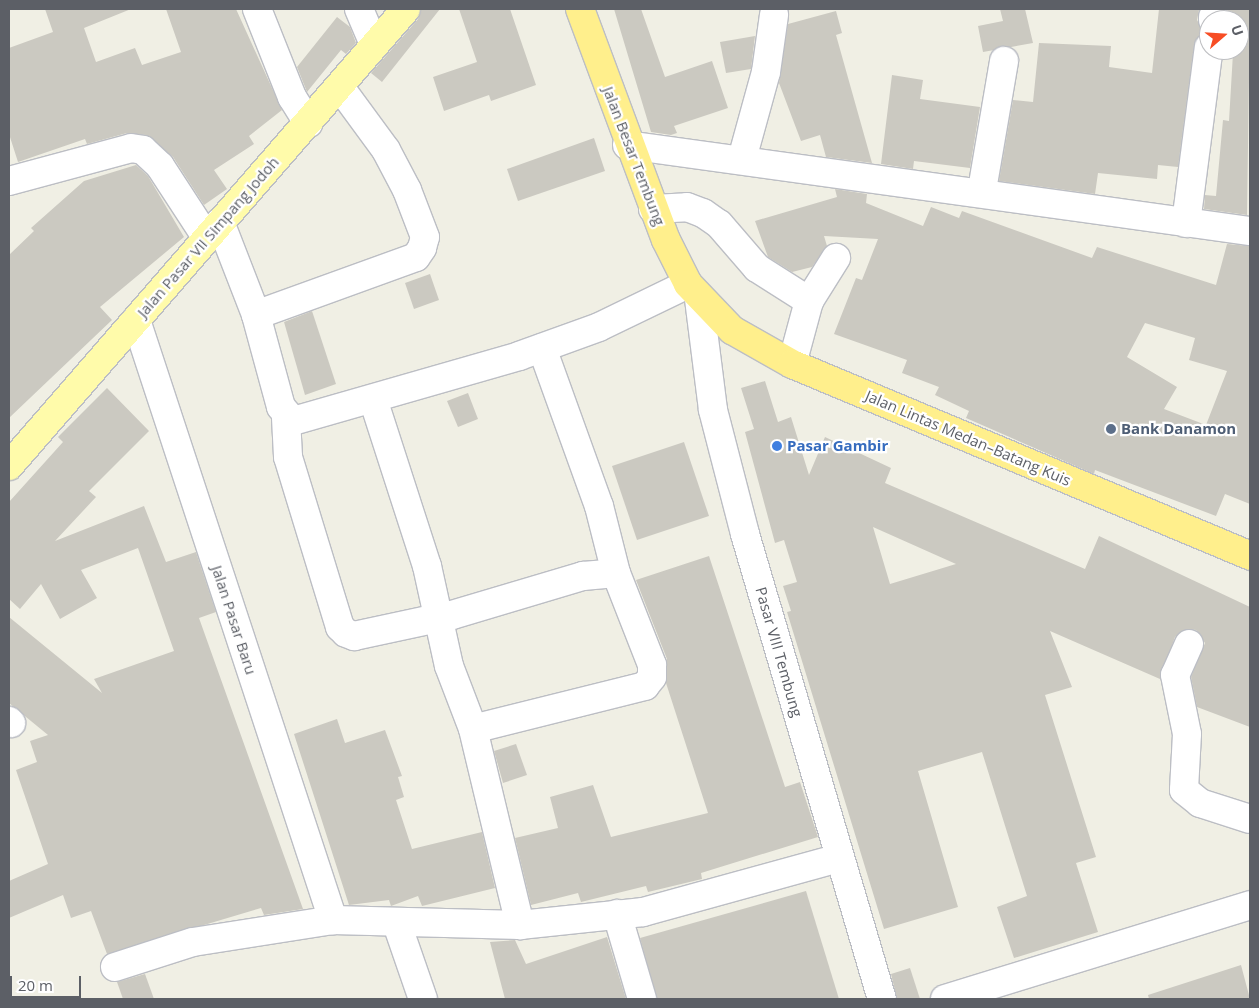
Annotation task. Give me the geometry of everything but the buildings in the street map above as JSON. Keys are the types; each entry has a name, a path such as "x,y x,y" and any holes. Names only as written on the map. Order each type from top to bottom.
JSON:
{"highway":[{"name":"Jalan Besar Tembung","path":"580,9 627,145 653,209 693,291"},
{"name":"Jalan Lintas Medan–Batang Kuis","path":"693,291 732,330 792,364 1250,556"}],"main road":[{"name":"Jalan Pasar VII Simpang Jodoh","path":"9,466 406,9"}],"street":[{"path":"257,9 292,97 308,124"},
{"path":"359,9 374,45"},
{"path":"742,159 766,72 774,15"},
{"path":"1186,223 1207,60"},
{"path":"982,190 1004,62"},
{"path":"256,316 416,257 422,248 425,236 407,190 386,150 339,86"},
{"path":"627,145 982,190 1186,223 1250,231"},
{"path":"9,181 131,148 143,150 160,166 214,230 256,316 286,418 288,457 340,626 354,636 440,617 583,576 616,573"},
{"path":"653,209 687,207 703,213 718,224 757,268 809,301"},
{"path":"792,364 809,301 836,258"},
{"path":"286,418 300,420 542,348 693,291"},
{"name":"Pasar VIII Tembung","path":"693,291 715,419 839,858 882,999"},
{"name":"Jalan Pasar Baru","path":"136,320 333,920"},
{"path":"473,729 645,686 652,676 652,665 616,573 599,506 542,348"},
{"path":"373,399 440,617 449,666 473,729 520,925"},
{"path":"1189,644 1175,676 1187,734 1184,790 1200,803 1250,819"},
{"path":"115,967 193,942 333,920 397,924 520,925 643,912 839,858"},
{"path":"945,999 1249,901"},
{"path":"616,914 642,999"},
{"path":"397,924 423,999"}],"place":[{"name":"Bank Danamon","path":"1111,429"},
{"name":"Pasar Gambir","path":"777,446"}]}
